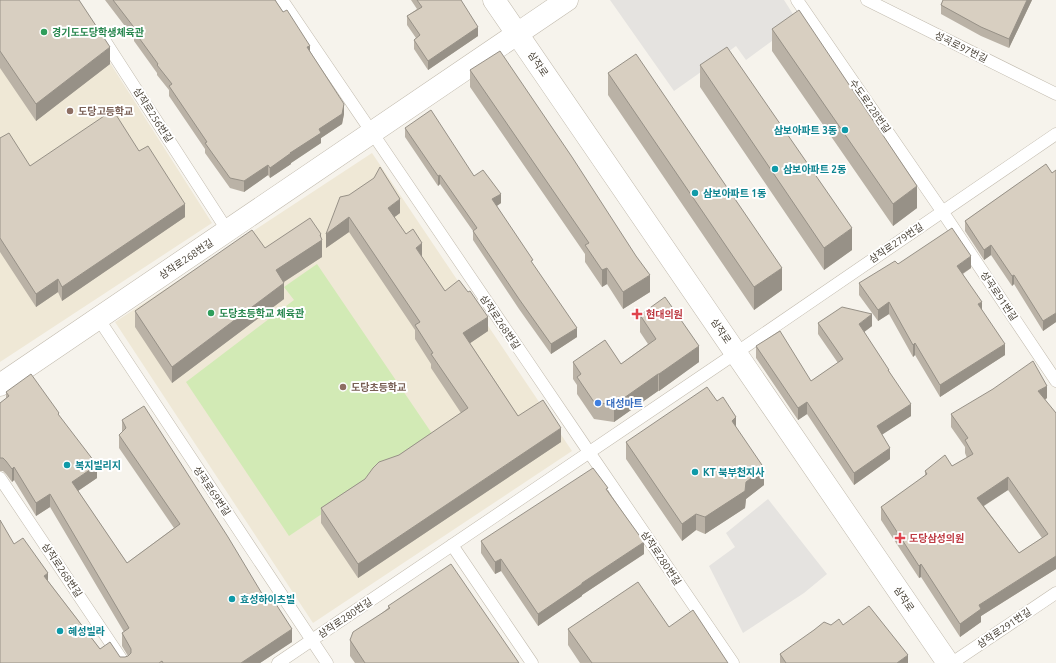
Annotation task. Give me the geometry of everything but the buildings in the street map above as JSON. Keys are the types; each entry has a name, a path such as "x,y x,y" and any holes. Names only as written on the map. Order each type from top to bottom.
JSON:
{"street":[{"name":"삼작로","path":"494,0 948,663"},
{"name":"삼작로268번길","path":"0,385 567,0"}],"lane":[{"path":"282,0 371,133"},
{"name":"수도로228번길","path":"797,0 942,212"},
{"name":"성곡로97번길","path":"866,0 1056,94"},
{"name":"삼작로256번길","path":"96,26 227,230"},
{"name":"삼작로268번길","path":"371,133 589,452"},
{"name":"삼작로279번길","path":"736,353 1056,134"},
{"name":"성곡로91번길","path":"942,212 1056,381"},
{"name":"성곡로69번길","path":"98,318 327,663"},
{"name":"삼작로280번길","path":"278,663 736,353"},
{"name":"삼작로280번길","path":"589,452 733,663"},
{"name":"삼작로268번길","path":"0,478 124,663"},
{"path":"452,545 532,663"},
{"name":"삼작로291번길","path":"952,663 1056,593"}],"shaded area":[{"name":"도당고등학교","path":"0,0 70,0 212,223 0,362"},
{"path":"610,0 784,0 798,22 746,60 736,46 674,91"},
{"name":"도당초등학교","path":"372,153 572,451 313,623 115,322"},
{"path":"768,499 827,574 804,593 743,633 709,566 735,547 726,533"}],"green space":[{"path":"317,264 435,438 289,536 186,382 294,300 284,287"}],"place":[{"name":"경기도도당학생체육관","path":"44,32"},
{"name":"도당고등학교","path":"70,111"},
{"name":"삼보아파트 3동","path":"845,130"},
{"name":"삼보아파트 2동","path":"775,169"},
{"name":"삼보아파트 1동","path":"695,193"},
{"name":"도당초등학교 체육관","path":"211,313"},
{"name":"현대의원","path":"637,314"},
{"name":"도당초등학교","path":"343,387"},
{"name":"대성마트","path":"598,403"},
{"name":"복지빌리지","path":"67,465"},
{"name":"KT 북부천지사","path":"695,472"},
{"name":"도당삼성의원","path":"900,538"},
{"name":"효성하이츠빌","path":"232,599"},
{"name":"혜성빌라","path":"60,631"}]}
